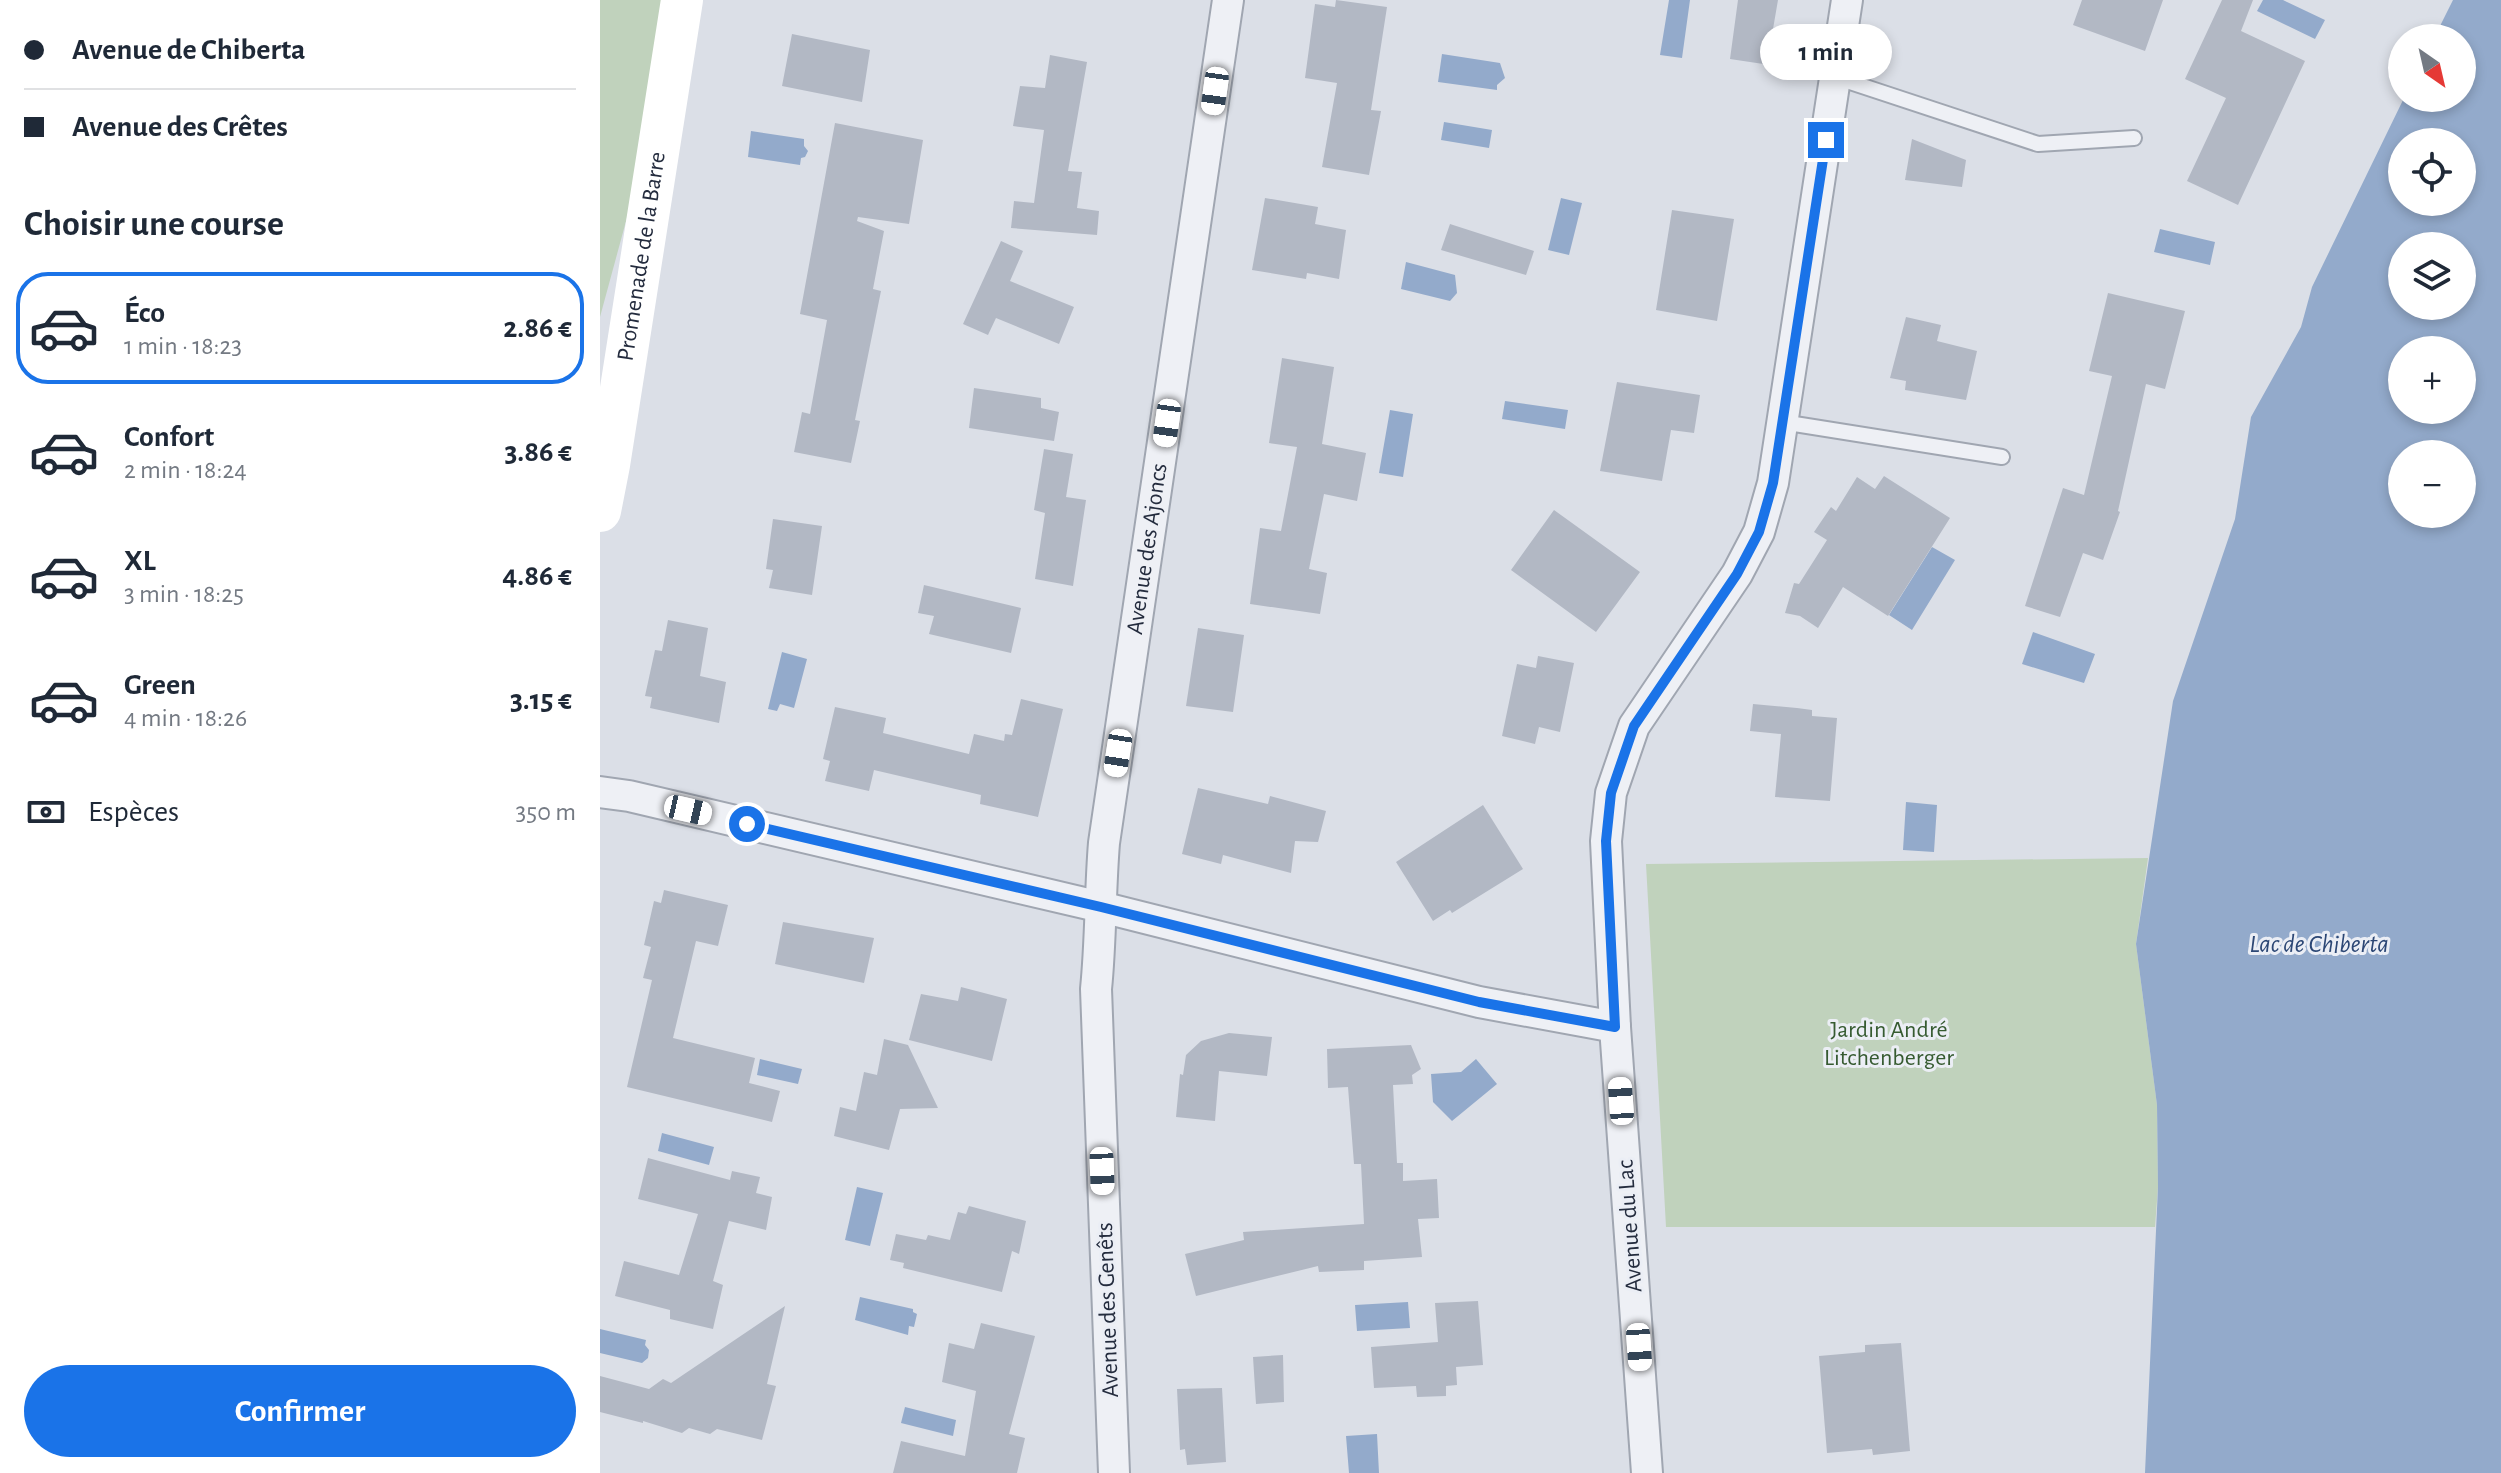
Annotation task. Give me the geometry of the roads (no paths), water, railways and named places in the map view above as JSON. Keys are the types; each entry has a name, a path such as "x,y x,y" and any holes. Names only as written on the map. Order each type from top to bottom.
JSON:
{"main road":[{"name":"Promenade de la Barre","path":"600,511 682,0"}],"street":[{"name":"Avenue des Ajoncs","path":"1101,907 1104,843 1228,0"},
{"name":"Avenue du Lac","path":"1647,1473 1615,1027 1606,841 1611,793 1634,726 1737,574 1759,532 1773,483 1847,0"},
{"path":"600,792 629,796 1101,907 1479,1002 1615,1027"},
{"name":"Avenue des Genêts","path":"1101,907 1096,989 1114,1473"}],"lane":[{"path":"1835,77 2038,144 2134,138"},
{"path":"1782,422 2002,457"}],"water":[{"path":"1669,0 1690,0 1682,58 1660,55"},
{"path":"2263,0 2283,0 2325,20 2315,39 2257,11"},
{"name":"Lac de Chiberta","path":"2453,0 2501,0 2501,1473 2145,1473 2158,1187 2157,1105 2136,944 2173,701 2235,519 2251,417 2301,327 2312,287 2388,131 2388,216 2476,216 2476,128 2389,128 2397,112 2476,112 2476,24 2441,24"},
{"path":"1442,54 1500,63 1505,78 1497,85 1497,90 1438,82"},
{"path":"1444,122 1492,130 1489,148 1441,140"},
{"path":"751,131 804,139 808,151 801,158 800,165 748,157"},
{"path":"1561,198 1582,203 1569,255 1548,250"},
{"path":"2160,229 2215,242 2210,265 2154,252"},
{"path":"1406,262 1455,275 1457,293 1450,301 1401,289"},
{"path":"1505,401 1568,410 1565,429 1502,419"},
{"path":"1390,410 1413,414 1403,477 1379,473"},
{"path":"1932,547 1955,560 1912,630 1889,615"},
{"path":"2033,632 2095,654 2084,683 2022,664"},
{"path":"782,652 807,659 794,708 780,704 777,711 768,709"},
{"path":"1906,802 1937,805 1934,852 1903,850"},
{"path":"760,1059 802,1069 798,1084 757,1075"},
{"path":"1476,1059 1497,1084 1452,1121 1433,1102 1431,1074 1461,1072"},
{"path":"662,1133 714,1147 709,1165 658,1151"},
{"path":"857,1187 883,1193 870,1246 845,1240"},
{"path":"860,1297 913,1309 917,1314 914,1327 909,1326 908,1335 855,1320"},
{"path":"1408,1302 1410,1328 1357,1331 1355,1305"},
{"path":"600,1329 646,1340 648,1358 642,1363 600,1353"},
{"path":"905,1407 956,1420 953,1436 901,1423"},
{"path":"1377,1434 1379,1473 1349,1473 1346,1436"}],"park label":[{"name":"Jardin André Litchenberger","path":"1889,1044"}]}
